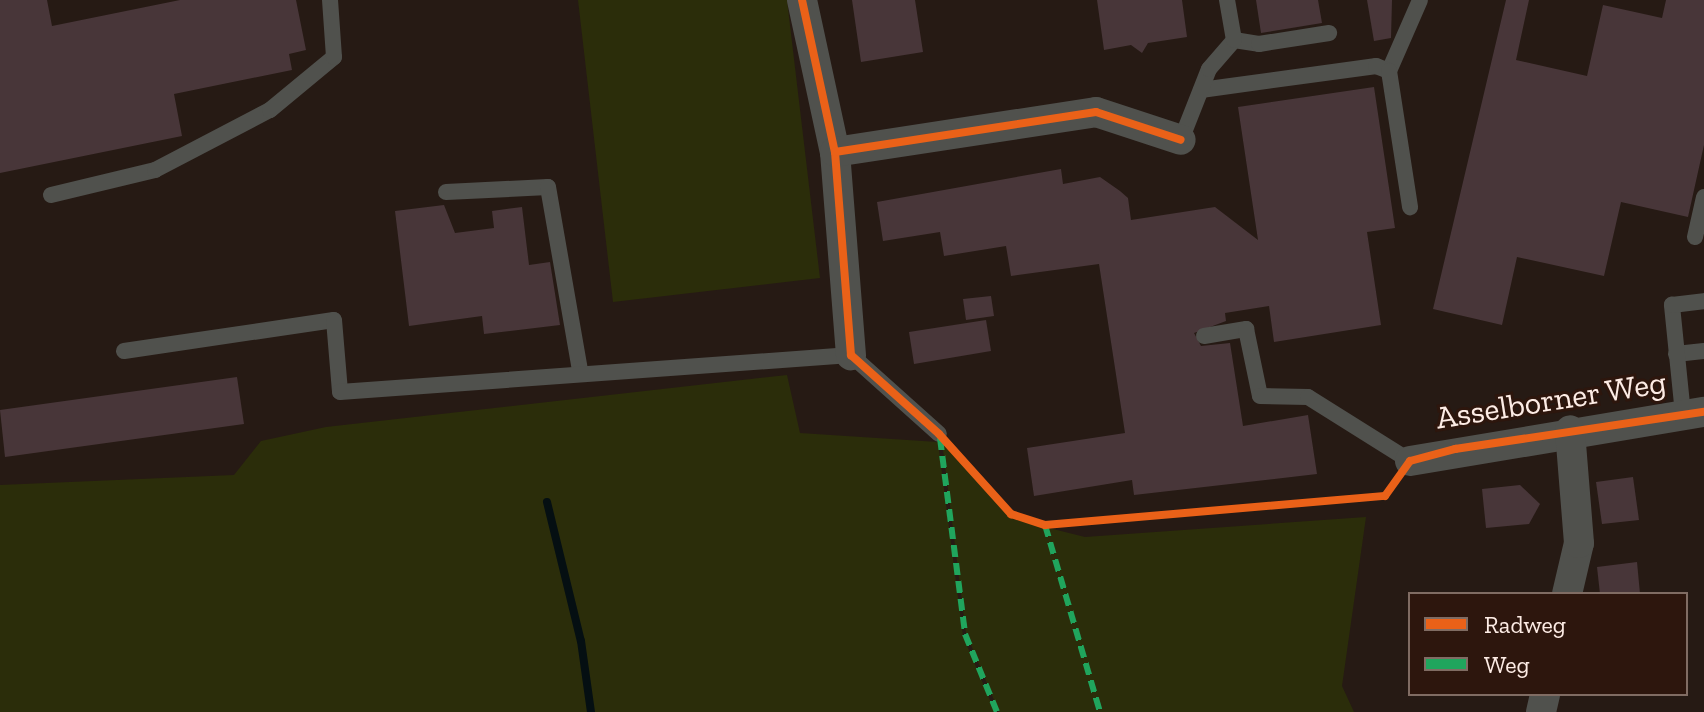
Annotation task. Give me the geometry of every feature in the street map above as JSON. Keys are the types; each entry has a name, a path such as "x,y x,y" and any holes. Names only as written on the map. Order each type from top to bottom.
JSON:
{"street":[{"path":"802,0 835,152 851,355"},
{"path":"835,152 1096,112 1181,140"},
{"name":"Asselborner Weg","path":"1410,461 1570,430 1693,413"},
{"path":"1567,592 1579,543 1570,430"}],"lane":[{"path":"51,195 155,170 270,110 334,57 330,0"},
{"path":"1227,0 1234,40"},
{"path":"1410,207 1389,71 1420,0"},
{"path":"1234,40 1259,44 1329,33"},
{"path":"1181,140 1209,69 1234,40"},
{"path":"1201,90 1376,66 1389,71"},
{"path":"446,192 548,187 580,371"},
{"path":"1695,237 1704,197"},
{"path":"1693,413 1676,354 1672,305 1704,301"},
{"path":"124,351 334,320 340,392 580,371 851,355 939,434"},
{"path":"1204,336 1246,329 1260,396 1308,397 1410,461"},
{"path":"1676,354 1704,351"}],"green space":[{"path":"578,0 787,0 820,278 613,302"},
{"path":"787,375 800,433 938,442 963,636 995,712 0,712 0,485 234,475 261,441 326,427"},
{"path":"942,442 1013,519 1085,537 1366,517 1342,686 1354,712 999,712 966,633"}],"building":[{"path":"0,0 47,0 52,26 180,0 296,0 306,50 289,54 292,70 174,94 182,136 0,173"},
{"path":"852,0 915,0 923,52 861,62"},
{"path":"1097,0 1182,0 1187,37 1148,43 1142,53 1131,45 1104,50"},
{"path":"1256,0 1318,0 1322,23 1261,33"},
{"path":"1367,0 1392,0 1391,38 1374,41"},
{"path":"1506,0 1529,0 1516,60 1587,76 1603,5 1662,18 1666,0 1704,0 1704,145 1688,217 1621,202 1604,276 1517,257 1502,325 1433,309"},
{"path":"1374,87 1395,228 1367,232 1381,325 1274,342 1269,306 1225,313 1226,321 1194,333 1201,346 1230,343 1243,426 1308,415 1317,474 1134,495 1132,480 1034,496 1027,448 1125,433 1099,264 1011,276 1006,246 944,256 940,232 883,241 877,202 1061,169 1063,184 1100,177 1120,191 1128,198 1131,220 1215,207 1258,240 1238,107"},
{"path":"444,205 455,233 494,228 492,211 522,207 529,265 550,262 560,325 484,334 482,316 409,326 395,211"},
{"path":"991,296 994,316 966,320 963,299"},
{"path":"986,320 991,351 914,364 909,332"},
{"path":"237,377 244,424 5,457 0,410"},
{"path":"1633,477 1639,520 1602,524 1596,482"},
{"path":"1520,485 1540,504 1529,524 1486,528 1482,489"},
{"path":"1637,562 1640,592 1600,592 1597,567"}],"waterway":[{"path":"547,502 581,641 591,712"}],"marked path":[{"path":"940,438 965,634 997,712"},
{"path":"1045,525 1100,712"}],"cycle path":[{"path":"802,0 835,152 851,355 939,434 1011,514 1045,525 1385,496 1410,461 1455,449 1704,412"},
{"path":"835,152 1096,112 1181,140"}]}
